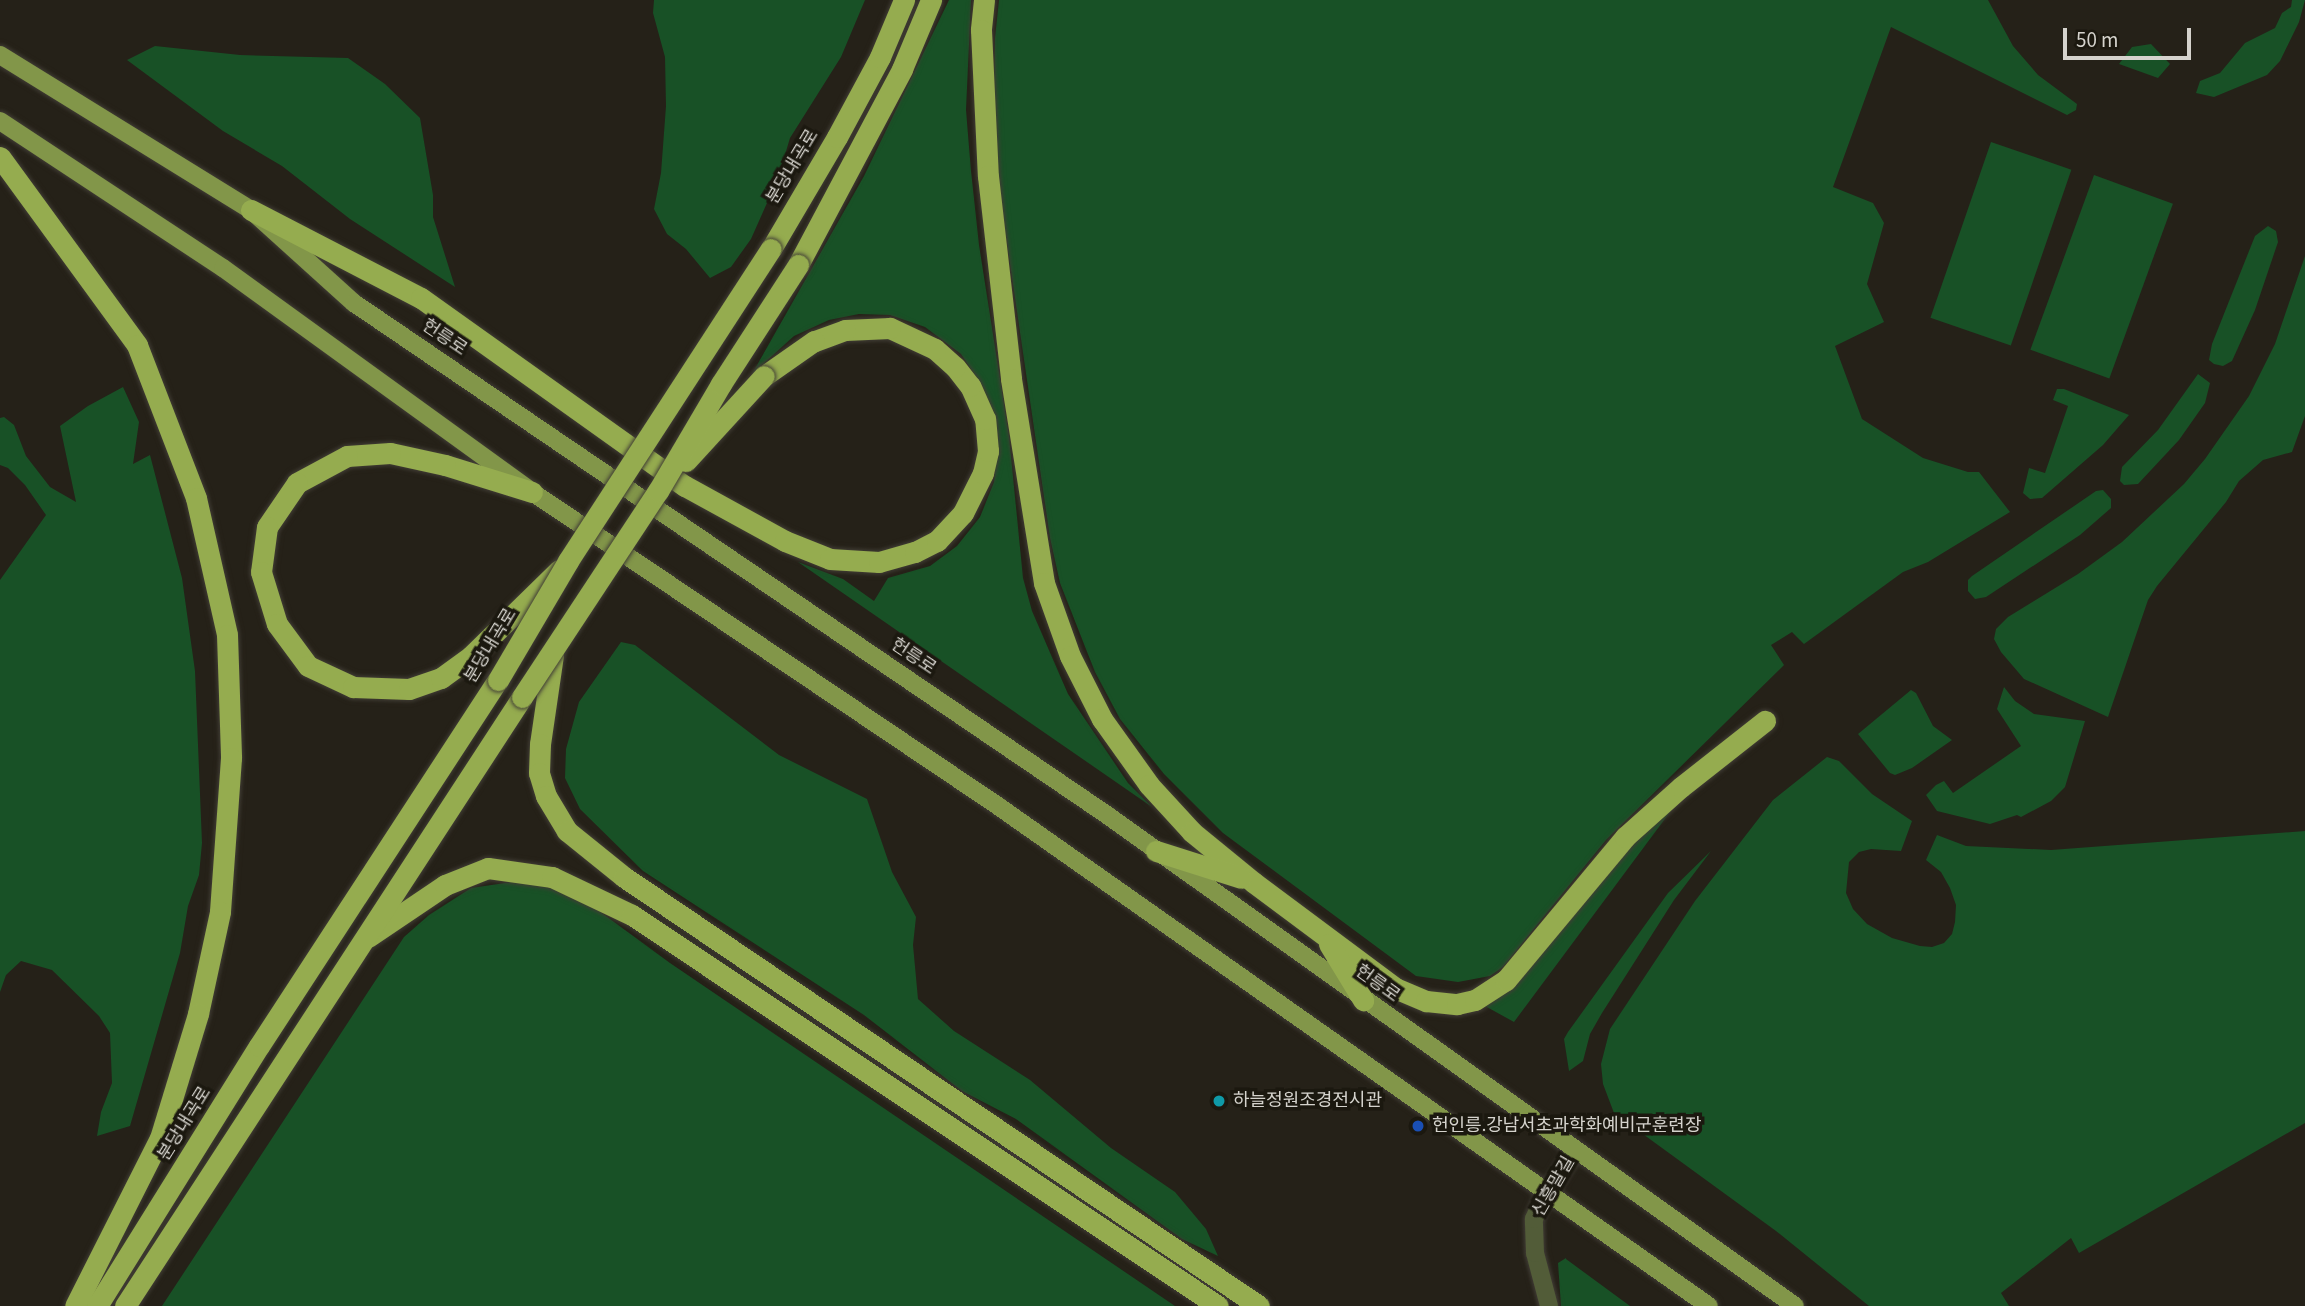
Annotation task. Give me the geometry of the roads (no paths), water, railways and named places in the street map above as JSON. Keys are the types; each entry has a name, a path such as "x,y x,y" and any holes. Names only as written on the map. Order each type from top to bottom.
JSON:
{"highway":[{"name":"분당내곡로","path":"97,1306 259,1046 498,680 568,561 771,248 837,137 880,57 904,0"},
{"path":"125,1306 212,1168 368,937 522,697 553,654 658,491 721,384 799,265 902,69 931,0"},
{"path":"984,0 981,30 988,176 1011,379 1044,583 1070,656 1102,719 1149,785 1192,832 1253,882 1395,988 1414,998 1441,1003 1475,1000 1506,980 1601,862 1640,822 1765,721"},
{"path":"0,157 137,345 196,498 227,635 231,758 220,912 198,1014 160,1138 75,1306"},
{"path":"251,210 421,298 685,485 808,551 847,562 878,562 915,552 946,534 975,493 988,451 981,409 970,386 946,358 924,341 881,327 855,329 814,341 779,363 658,491"},
{"path":"532,492 445,465 390,453 348,456 297,483 267,527 261,572 277,624 308,666 353,687 409,689 442,678 471,656 568,561"},
{"path":"553,654 540,744 539,773 546,796 568,831 624,877 1259,1306"},
{"path":"1156,851 1253,882"},
{"path":"368,937 445,885 488,868 552,877 632,915 1218,1306"},
{"path":"1322,933 1363,999"}],"main road":[{"name":"헌릉로","path":"0,55 251,210 354,303 1156,851 1795,1306"},
{"path":"0,121 223,268 532,492 998,806 1709,1306"}],"street":[{"name":"신흥말길","path":"1549,1306 1532,1231 1537,1210 1575,1150"}],"place":[{"name":"하늘정원조경전시관","path":"1219,1101"},
{"name":"헌인릉.강남서초과학화예비군훈련장","path":"1418,1126"}]}
